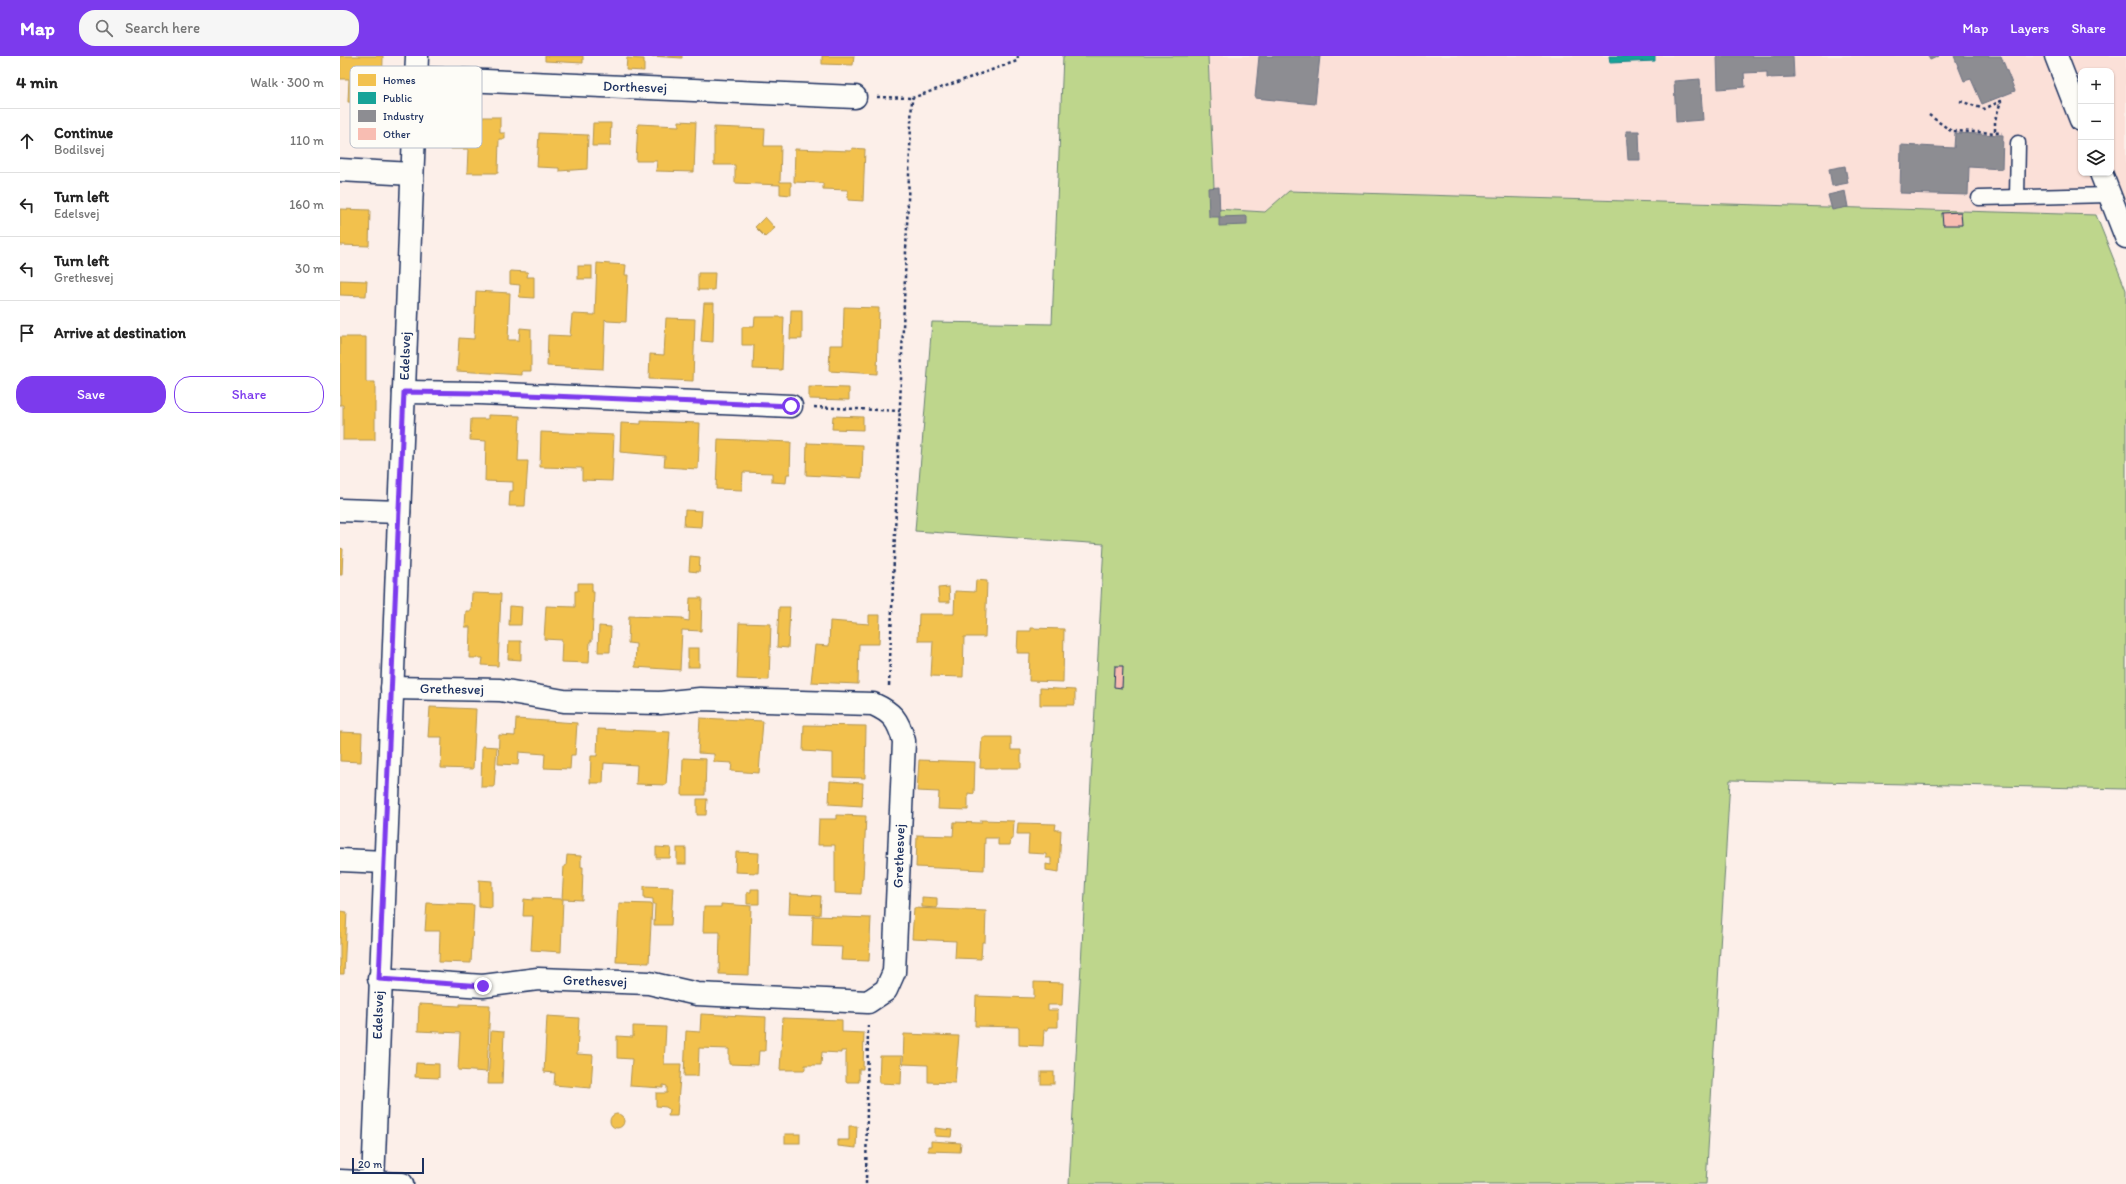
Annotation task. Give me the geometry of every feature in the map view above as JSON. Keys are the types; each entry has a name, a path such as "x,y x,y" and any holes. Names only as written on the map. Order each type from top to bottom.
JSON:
{"street":[{"name":"Edelsvej","path":"417,56 417,66"},
{"path":"2056,56 2078,112"},
{"name":"Dorthesvej","path":"482,81 855,96"},
{"name":"Edelsvej","path":"355,1183 379,979 385,862 413,148"},
{"path":"340,170 412,174"},
{"path":"2102,176 2126,237"},
{"path":"404,392 479,393 791,406"},
{"path":"340,510 399,512"},
{"name":"Grethesvej","path":"379,979 483,986 538,979 649,983 697,994 868,1002 886,990 894,972 904,741 899,725 888,711 873,704 700,699 660,704 564,701 500,690 392,688"},
{"path":"340,860 385,862"},
{"path":"355,1183 402,1184"}],"lane":[{"path":"2017,197 2018,143"},
{"path":"1980,198 2110,195"}],"path":[{"path":"855,96 912,98 1017,60 1018,56"},
{"path":"888,711 912,98"},
{"path":"1960,100 1984,108 2001,101 1995,120 1995,133"},
{"path":"1929,115 1951,131 2006,133 2018,143"},
{"path":"791,406 900,411"},
{"path":"866,1184 868,1002"}],"shaded area":[{"path":"1208,56 2126,56 2126,209 2096,215 1290,191 1265,212 1215,209"}],"green space":[{"path":"1063,56 1208,56 1215,209 1265,212 1289,191 2096,215 2126,290 2126,789 1730,780 1706,1184 1069,1184 1104,544 915,531 932,322 1052,324"}],"building: Homes":[{"path":"340,56 383,56 383,66 350,66 350,102 348,102 349,79 340,79"},
{"path":"545,56 583,56 583,63 545,61"},
{"path":"651,56 682,56 682,58"},
{"path":"822,56 854,56 853,65 822,64"},
{"path":"627,58 644,59 644,71 626,70"},
{"path":"482,117 500,117 500,133 505,133 505,139 499,139 498,173 467,173 468,149 451,149 482,148"},
{"path":"679,121 696,122 694,172 656,171 657,161 636,161 638,124 679,126"},
{"path":"593,123 611,123 610,146 592,146"},
{"path":"714,127 765,129 764,146 781,146 780,182 791,182 791,195 780,194 780,185 735,183 735,165 714,165"},
{"path":"539,133 588,135 587,169 559,171 559,168 537,167"},
{"path":"852,148 865,149 863,201 848,200 848,190 823,189 823,183 794,182 795,149 851,151"},
{"path":"340,209 370,210 369,246 340,245"},
{"path":"765,217 775,228 765,237 755,227"},
{"path":"597,263 626,265 625,275 628,275 626,322 607,321 605,319 603,369 547,366 548,335 570,336 572,314 595,315"},
{"path":"578,266 592,266 592,279 578,279"},
{"path":"510,271 528,272 527,277 534,277 534,298 519,297 520,285 510,284"},
{"path":"698,273 715,273 714,290 698,290"},
{"path":"340,280 367,281 366,296 340,295"},
{"path":"476,291 510,293 508,340 519,340 520,328 531,329 531,371 522,371 522,375 457,371 459,338 474,339"},
{"path":"704,303 714,303 713,342 701,341"},
{"path":"844,307 879,308 877,374 829,371 830,345 843,345"},
{"path":"791,310 802,310 802,339 790,339"},
{"path":"755,317 784,317 782,370 753,369 754,345 742,345 742,327 754,327"},
{"path":"666,318 695,319 693,381 649,379 650,354 664,355"},
{"path":"340,337 366,337 366,382 375,382 375,440 343,440 343,405 340,405"},
{"path":"809,387 849,388 849,400 809,399"},
{"path":"488,415 520,416 518,461 528,461 525,506 509,506 510,491 513,491 513,482 485,481 486,441 470,440 471,419 488,419"},
{"path":"833,416 863,417 863,430 832,429"},
{"path":"641,421 700,423 698,469 664,467 665,456 620,452 621,423 641,424"},
{"path":"541,432 614,435 612,481 582,480 582,468 540,467"},
{"path":"718,439 791,442 790,474 787,474 786,483 772,482 772,473 743,472 742,490 716,489"},
{"path":"807,443 863,445 862,478 806,475"},
{"path":"685,510 702,511 701,527 684,526"},
{"path":"340,548 343,549 342,575 340,575"},
{"path":"690,556 700,557 699,572 689,571"},
{"path":"976,580 987,581 985,637 964,637 963,677 931,676 933,641 918,641 919,614 954,614 955,591 975,592"},
{"path":"578,583 592,583 592,592 594,592 592,641 590,641 589,663 561,662 562,640 544,639 546,606 575,607 575,591 578,591"},
{"path":"949,587 950,602 939,602 938,588"},
{"path":"472,593 501,594 498,666 482,665 483,658 469,658 470,627 465,627 466,611 471,611"},
{"path":"690,598 702,598 701,631 682,630 680,670 635,667 636,644 628,643 629,616 683,618 683,620 689,621"},
{"path":"510,606 522,607 521,625 509,625"},
{"path":"779,607 790,607 788,648 777,647"},
{"path":"869,615 880,615 879,644 859,644 858,684 811,682 815,645 829,646 830,621 869,624"},
{"path":"739,623 771,624 769,680 737,679"},
{"path":"599,626 611,627 610,652 598,652"},
{"path":"1031,628 1064,629 1063,682 1029,681 1030,653 1017,653 1018,631 1031,631"},
{"path":"509,641 521,641 521,660 508,659"},
{"path":"688,648 699,648 699,667 688,667"},
{"path":"1040,688 1075,690 1075,705 1040,705"},
{"path":"430,707 476,709 473,769 441,768 442,737 428,737"},
{"path":"700,718 763,721 759,773 731,771 732,763 714,762 714,754 698,753"},
{"path":"516,719 577,723 575,755 571,755 570,769 544,768 545,754 519,752 518,765 498,764 499,735 515,736"},
{"path":"804,725 866,726 865,778 833,777 833,753 803,751"},
{"path":"598,729 670,732 666,785 636,784 637,765 604,763 603,783 590,783 591,756 597,756"},
{"path":"340,732 362,733 361,762 340,761"},
{"path":"982,737 1011,737 1011,750 1021,750 1021,768 980,768"},
{"path":"482,746 497,747 494,787 481,787"},
{"path":"683,758 706,759 705,795 682,795"},
{"path":"919,760 975,762 974,794 968,793 968,810 938,809 939,792 917,791"},
{"path":"830,781 863,783 862,806 829,804"},
{"path":"697,799 707,799 706,815 697,815"},
{"path":"836,815 866,816 861,894 835,893 835,845 818,845 819,819 836,819"},
{"path":"981,820 1014,821 1013,839 1011,839 1010,845 998,845 998,838 985,838 984,870 916,867 917,835 953,836 954,822 981,823"},
{"path":"1018,823 1056,824 1055,830 1061,830 1059,872 1046,870 1046,864 1051,865 1051,858 1046,858 1046,854 1028,853 1029,834 1017,834"},
{"path":"656,847 671,848 670,858 656,858"},
{"path":"677,848 686,848 686,864 677,864"},
{"path":"736,852 759,853 758,873 735,872"},
{"path":"567,855 581,856 581,867 583,867 582,900 563,899 561,952 531,950 533,916 523,916 524,899 562,899 564,866 566,866"},
{"path":"479,880 492,881 492,908 479,907"},
{"path":"644,886 673,887 671,925 654,925 655,904 653,904 653,899 644,898"},
{"path":"751,889 759,889 759,904 747,904 747,892 751,892"},
{"path":"790,894 821,896 820,915 789,914"},
{"path":"922,897 937,898 937,908 922,907"},
{"path":"427,903 474,905 471,963 439,962 440,931 425,931"},
{"path":"619,903 652,904 649,963 616,962"},
{"path":"721,904 751,906 749,975 719,974 720,932 703,932 704,907 721,907"},
{"path":"914,908 986,911 985,942 982,942 981,959 955,958 956,941 912,939"},
{"path":"340,911 347,912 344,974 340,974"},
{"path":"813,916 871,918 869,961 841,960 842,947 812,946"},
{"path":"1034,982 1063,983 1062,1005 1048,1005 1048,1010 1058,1010 1058,1027 1048,1027 1048,1030 1044,1030 1043,1046 1019,1045 1019,1027 975,1026 976,996 1034,998"},
{"path":"419,1004 460,1006 460,1004 490,1005 487,1072 458,1070 460,1033 418,1031"},
{"path":"701,1014 766,1017 765,1051 759,1051 758,1065 729,1064 729,1049 699,1048 698,1076 684,1076 686,1031 700,1032"},
{"path":"547,1016 579,1018 577,1054 593,1055 591,1088 554,1085 555,1073 544,1072"},
{"path":"783,1018 842,1020 842,1032 864,1033 863,1069 859,1069 859,1082 846,1082 846,1051 841,1051 841,1053 822,1052 821,1065 805,1065 805,1070 780,1070"},
{"path":"633,1026 666,1027 664,1064 681,1064 677,1116 668,1116 669,1109 666,1107 656,1106 656,1093 667,1093 667,1086 663,1085 663,1088 630,1086 632,1059 617,1058 617,1036 633,1037"},
{"path":"491,1031 504,1032 502,1084 488,1084"},
{"path":"904,1034 959,1036 955,1083 928,1082 928,1065 903,1064"},
{"path":"880,1056 902,1056 901,1084 879,1083"},
{"path":"416,1063 439,1064 439,1078 415,1077"},
{"path":"1041,1072 1054,1072 1054,1084 1041,1084"},
{"path":"614,1114 620,1114 624,1118 624,1124 620,1128 614,1128 610,1124 610,1118"},
{"path":"849,1126 857,1126 856,1148 838,1146 838,1140 849,1140"},
{"path":"935,1128 952,1130 951,1137 935,1136"},
{"path":"785,1134 800,1134 800,1143 785,1143"},
{"path":"931,1141 961,1143 960,1152 928,1151 928,1146 931,1146"}],"building: Public":[{"path":"1609,56 1655,56 1655,61 1610,63"}],"building: Industry":[{"path":"1259,56 1320,56 1315,104 1255,98"},
{"path":"1717,56 1793,56 1794,77 1767,78 1767,72 1744,73 1745,87 1718,89"},
{"path":"1928,56 1939,56 1930,60"},
{"path":"1954,56 2001,56 2015,91 1982,104 1971,79 1964,81"},
{"path":"1700,79 1703,120 1676,122 1674,81"},
{"path":"1626,131 1639,131 1640,160 1628,160"},
{"path":"1955,133 2003,135 2002,169 1969,167 1968,195 1900,193 1901,145 1954,148"},
{"path":"1845,166 1848,183 1832,186 1829,169"},
{"path":"1219,187 1220,217 1247,216 1247,225 1219,226 1219,217 1209,217 1208,188"},
{"path":"1845,191 1848,207 1832,210 1828,195"}],"building: Other":[{"path":"1961,212 1962,225 1943,225 1942,213"},
{"path":"1115,666 1123,666 1122,688 1114,687"}],"route":[{"path":"483,986 379,979 404,392 479,393 791,406"}]}
